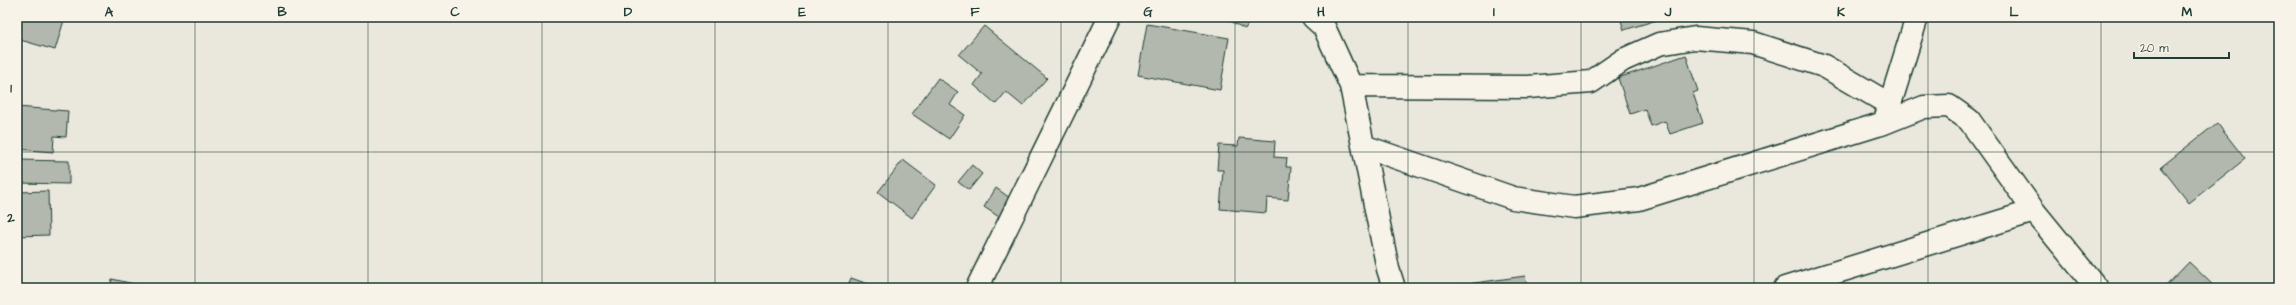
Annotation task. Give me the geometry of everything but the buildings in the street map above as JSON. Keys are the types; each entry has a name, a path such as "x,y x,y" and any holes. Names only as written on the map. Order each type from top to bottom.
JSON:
{"street":[{"path":"977,288 1110,17"},
{"path":"1313,17 1324,27 1351,86 1388,270 1394,288"},
{"path":"1886,113 1917,17"},
{"path":"1351,86 1528,87 1591,82 1623,60 1659,44 1695,38 1753,43 1824,66 1886,113"},
{"path":"1363,146 1513,198 1574,207 1639,199 1886,113 1924,107 1949,106 1969,120 2034,211 2097,288"},
{"path":"1785,288 2034,211"}]}
